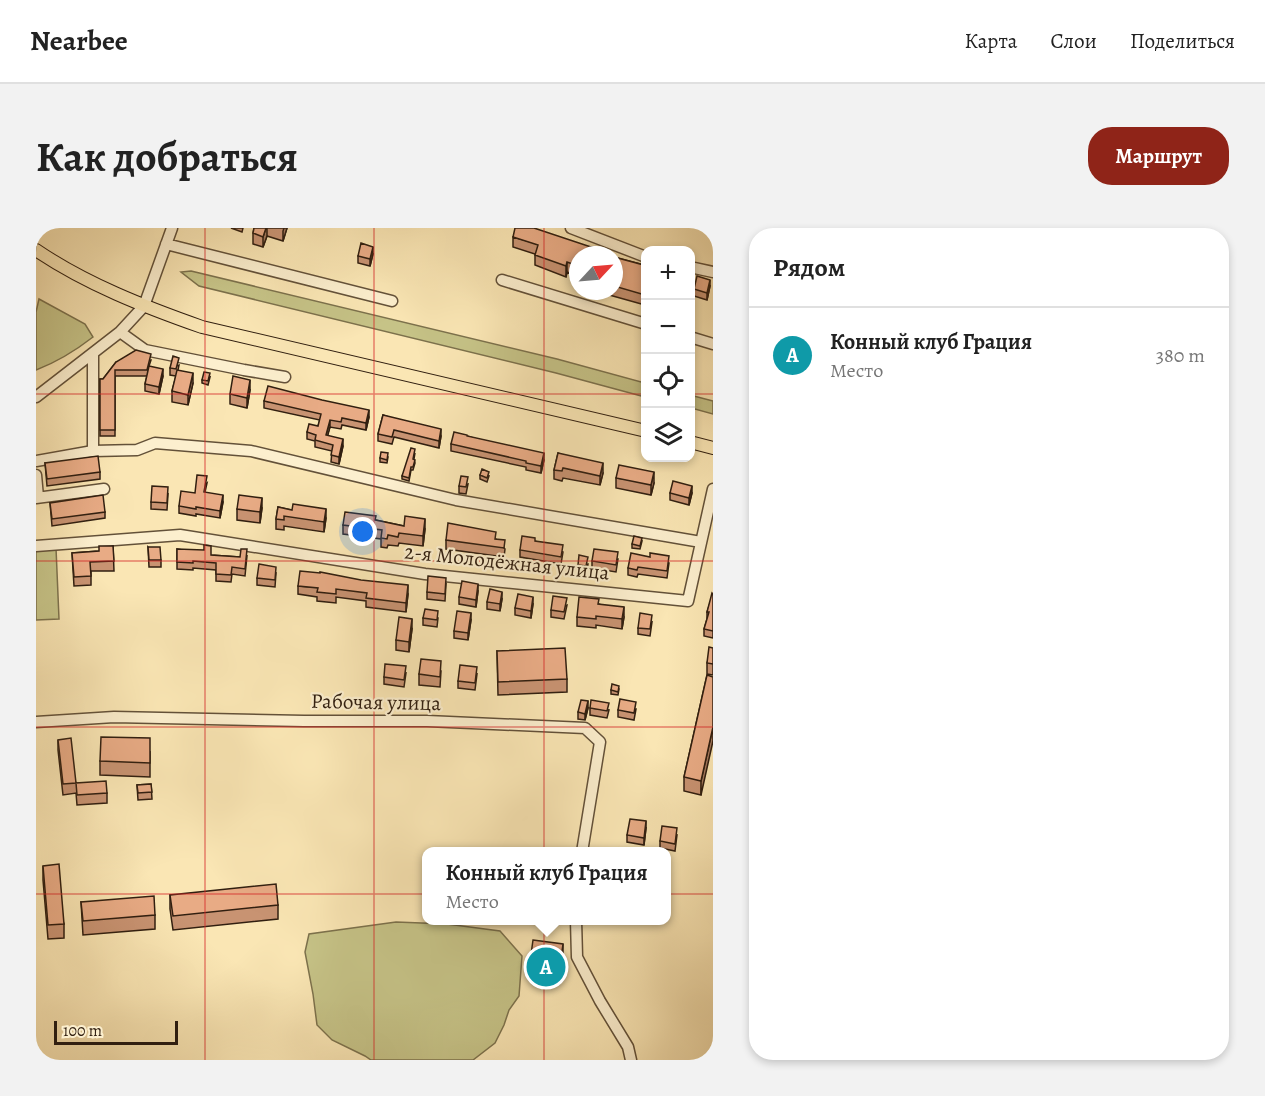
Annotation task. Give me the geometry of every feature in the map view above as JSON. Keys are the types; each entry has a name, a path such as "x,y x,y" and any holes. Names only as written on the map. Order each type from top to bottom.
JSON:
{"main road":[{"path":"36,250 57,265 144,306 202,327 641,430"},
{"path":"695,443 713,448"}],"street":[{"path":"36,397 120,332 144,306 172,228"},
{"path":"571,228 641,255"},
{"path":"166,244 392,301"},
{"path":"695,268 713,272"},
{"path":"502,280 641,323"},
{"path":"120,332 145,350 285,377"},
{"path":"695,339 713,344"},
{"path":"93,353 93,452"},
{"path":"36,461 93,452 137,450 155,443 251,451 456,500 701,542 713,489"},
{"path":"36,475 37,498 104,489"},
{"name":"2-я Молодёжная улица","path":"36,546 180,535 425,574 688,601 701,542"},
{"name":"Рабочая улица","path":"36,722 114,717 428,721 585,728 600,742 583,847"},
{"path":"576,925 577,957 628,1047 632,1060"}],"shaded area":[{"path":"191,271 557,359 641,382 641,396 199,286 181,272"},
{"path":"39,299 85,324 93,337 66,356 36,370 36,312"},
{"path":"695,396 713,401 713,414 695,409"},
{"path":"56,548 59,619 36,620 36,550"},
{"path":"396,922 455,925 500,931 522,956 519,996 509,1010 495,1043 473,1060 371,1060 332,1040 317,1025 305,952 309,934"}],"building":[{"path":"254,228 266,228 263,237 253,233"},
{"path":"515,228 534,228 588,246 569,246 569,263 567,262 566,266 535,255 538,245 513,237"},
{"path":"361,243 373,247 370,259 358,256"},
{"path":"623,259 641,264 641,294 623,289"},
{"path":"697,276 710,280 707,293 695,289"},
{"path":"136,350 151,354 147,370 115,370 115,430 100,430 100,379 103,379 116,362"},
{"path":"173,356 179,358 176,369 170,368"},
{"path":"149,366 163,369 159,387 145,384"},
{"path":"177,370 193,373 188,395 172,391"},
{"path":"204,372 210,373 208,381 202,380"},
{"path":"233,376 250,380 247,398 230,394"},
{"path":"268,386 369,410 366,423 342,418 341,422 330,420 326,435 343,439 339,457 331,455 333,445 315,440 316,435 307,432 309,424 318,426 321,414 264,401"},
{"path":"383,415 441,429 439,441 394,430 392,437 378,434"},
{"path":"454,432 544,453 541,466 451,444"},
{"path":"411,448 415,449 413,459 415,460 409,478 402,476"},
{"path":"381,452 388,453 387,460 380,458"},
{"path":"558,453 603,463 600,476 563,468 562,471 554,470"},
{"path":"98,456 100,472 47,479 45,463"},
{"path":"619,465 654,472 651,485 616,478"},
{"path":"482,469 489,472 487,478 480,475"},
{"path":"197,475 207,476 204,492 223,495 220,511 179,506 181,491 195,493"},
{"path":"461,476 468,477 466,487 459,486"},
{"path":"673,481 692,486 689,498 670,493"},
{"path":"152,486 168,487 167,503 151,502"},
{"path":"103,495 105,512 52,519 50,503"},
{"path":"239,495 262,498 260,512 237,509"},
{"path":"293,504 326,509 324,522 284,516 284,520 276,519 278,507 292,510"},
{"path":"345,512 376,516 375,520 404,526 405,516 425,519 423,536 399,533 398,537 388,535 387,539 381,538 382,530 343,525"},
{"path":"448,523 496,532 495,539 505,540 504,548 446,540"},
{"path":"522,536 535,538 535,541 563,545 561,557 520,550"},
{"path":"634,536 642,538 640,546 632,544"},
{"path":"204,545 211,546 211,555 240,557 241,549 247,549 245,569 232,567 231,575 216,574 216,563 177,562 177,549 204,550"},
{"path":"99,546 113,546 114,561 90,562 91,576 74,577 72,553 99,551"},
{"path":"148,547 160,547 161,560 149,560"},
{"path":"594,549 618,552 616,565 592,561"},
{"path":"631,553 650,557 650,553 669,556 667,571 628,568"},
{"path":"579,555 588,557 586,566 578,565"},
{"path":"259,564 276,567 275,580 257,578"},
{"path":"300,571 408,585 406,603 366,598 367,593 336,589 336,594 317,592 318,588 298,586"},
{"path":"428,576 446,578 445,594 427,592"},
{"path":"462,581 478,584 476,600 459,597"},
{"path":"490,589 502,592 500,604 487,602"},
{"path":"518,594 533,597 531,611 515,608"},
{"path":"713,594 713,631 704,629"},
{"path":"553,596 567,598 564,612 551,610"},
{"path":"579,597 599,599 598,604 624,607 622,619 596,616 596,619 577,617"},
{"path":"425,609 438,611 437,620 423,618"},
{"path":"457,611 471,613 468,633 454,631"},
{"path":"640,613 652,615 650,629 638,628"},
{"path":"399,617 412,619 409,642 396,640"},
{"path":"709,647 713,648 713,664 707,663"},
{"path":"565,648 567,679 498,682 497,651"},
{"path":"421,659 441,661 440,677 419,674"},
{"path":"385,664 406,666 404,680 384,677"},
{"path":"460,665 477,667 475,683 458,681"},
{"path":"707,675 713,677 713,727 701,781 684,777"},
{"path":"612,684 619,686 618,692 611,690"},
{"path":"620,699 636,702 634,713 618,710"},
{"path":"581,700 588,701 585,714 578,712"},
{"path":"591,700 609,703 607,711 590,708"},
{"path":"101,737 150,738 150,763 100,761"},
{"path":"71,738 76,783 63,784 58,740"},
{"path":"106,781 107,793 77,795 76,783"},
{"path":"151,784 152,792 138,793 137,785"},
{"path":"630,819 646,821 644,838 627,835"},
{"path":"662,826 677,828 675,844 660,841"},
{"path":"59,864 64,924 48,925 43,866"},
{"path":"276,884 278,905 173,916 170,895"},
{"path":"154,896 155,915 83,921 81,902"},
{"path":"533,940 563,944 559,973 529,969"}],"place":[{"name":"Конный клуб Грация","path":"546,967"}]}
